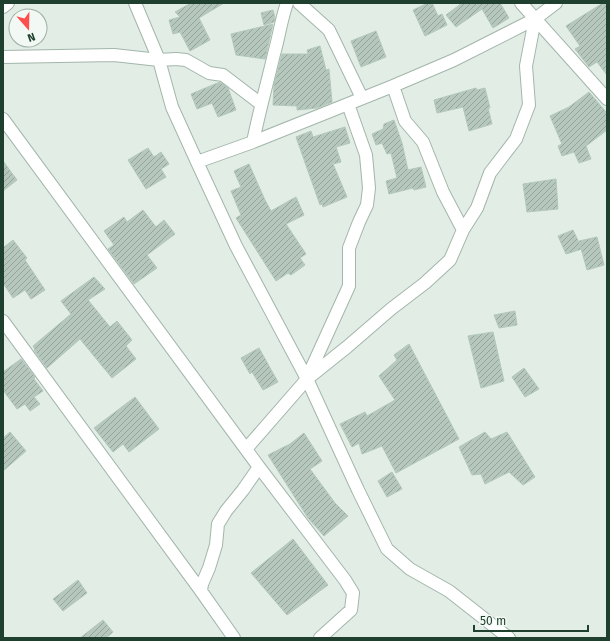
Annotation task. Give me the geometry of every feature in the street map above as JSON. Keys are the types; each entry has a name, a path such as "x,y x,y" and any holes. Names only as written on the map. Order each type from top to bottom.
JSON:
{"street":[{"path":"3,7 8,3"},
{"path":"136,3 159,60 172,107 197,162 236,246 307,379 387,549 410,569 449,591 509,638"},
{"path":"253,142 261,104 275,53 282,17 287,3"},
{"path":"299,3 329,30 362,98"},
{"path":"521,3 607,99"},
{"path":"197,162 253,142 454,60 535,18 556,3"},
{"path":"246,449 307,379 425,283 450,260 463,230 476,208 490,173 516,139 529,105 526,66 535,18"},
{"path":"3,57 114,55 159,60 176,58 186,60 209,73 223,75 261,104"},
{"path":"393,86 405,121 423,142 443,192 463,230"},
{"path":"307,379 349,286 349,248 359,222 368,205 369,188 366,155 348,104"},
{"path":"3,119 259,468 345,580 353,593 351,610 320,638"},
{"path":"3,321 201,590 234,638"},
{"path":"201,590 202,584 210,568 216,545 218,524 226,511 259,468"}],"building":[{"path":"191,3 224,3 199,18 210,40 190,51 180,32 173,34 169,20 180,17 175,12"},
{"path":"428,3 432,3 438,16 442,14 447,25 425,36 413,10"},
{"path":"462,3 500,3 509,18 493,28 482,9 456,27 446,15"},
{"path":"603,3 607,3 607,75 597,62 589,67 575,49 580,46 566,26"},
{"path":"273,10 275,18 274,22 264,25 261,13"},
{"path":"273,24 265,59 236,55 231,34"},
{"path":"376,31 386,57 361,67 351,41"},
{"path":"320,46 326,70 329,69 332,102 317,108 297,110 297,106 273,105 274,85 282,54 308,54 307,50"},
{"path":"220,82 228,88 236,110 218,117 212,103 197,109 191,94"},
{"path":"476,88 477,90 485,88 492,124 469,131 463,107 437,113 434,100"},
{"path":"589,92 607,113 607,130 586,146 591,159 579,163 574,152 562,156 558,146 562,144 550,116 569,107"},
{"path":"394,120 402,143 408,170 421,167 426,187 414,190 413,188 389,194 386,181 397,178 391,153 387,154 382,143 376,145 372,134 383,129 384,124"},
{"path":"345,127 350,143 336,147 341,162 333,164 347,197 323,207 322,204 320,205 296,137 311,131 313,137"},
{"path":"148,148 154,157 161,152 169,164 161,169 166,177 146,189 128,160"},
{"path":"3,161 17,180 3,191"},
{"path":"249,164 271,211 296,197 304,215 286,224 306,254 300,258 305,265 291,275 288,273 276,281 236,218 241,215 231,191 241,187 234,171"},
{"path":"556,179 558,209 527,212 523,184"},
{"path":"143,210 156,227 164,220 175,234 147,255 157,268 134,284 108,249 114,245 104,231 124,217 127,222"},
{"path":"573,230 582,249 566,254 558,236"},
{"path":"597,237 604,265 587,270 579,241"},
{"path":"13,240 27,258 25,260 45,290 31,299 25,290 13,298 3,283 3,248"},
{"path":"94,277 105,289 88,300 110,327 117,321 132,340 126,346 136,359 112,378 80,339 47,368 34,350 35,349 33,346 71,314 61,301"},
{"path":"515,311 517,325 499,328 494,315"},
{"path":"493,332 504,381 481,388 468,336"},
{"path":"409,344 459,439 396,473 382,446 362,454 359,443 352,447 340,424 365,412 367,416 395,400 379,376 397,360 394,355"},
{"path":"259,348 278,382 263,390 252,372 250,374 241,358"},
{"path":"21,359 35,377 34,379 43,391 34,397 40,404 30,411 25,404 17,409 3,390 3,372"},
{"path":"524,368 539,389 525,397 512,377"},
{"path":"135,397 159,429 129,452 123,444 113,452 94,428"},
{"path":"10,432 26,451 3,471 3,438"},
{"path":"485,432 491,439 507,432 535,477 523,485 509,472 485,484 481,474 472,475 459,447"},
{"path":"304,433 322,461 310,469 335,503 348,516 324,536 308,518 268,455 290,444"},
{"path":"392,472 402,489 387,497 378,481"},
{"path":"293,539 328,585 287,615 251,573"},
{"path":"78,580 87,593 63,611 53,599"},
{"path":"103,620 113,632 106,638 80,638"}]}
